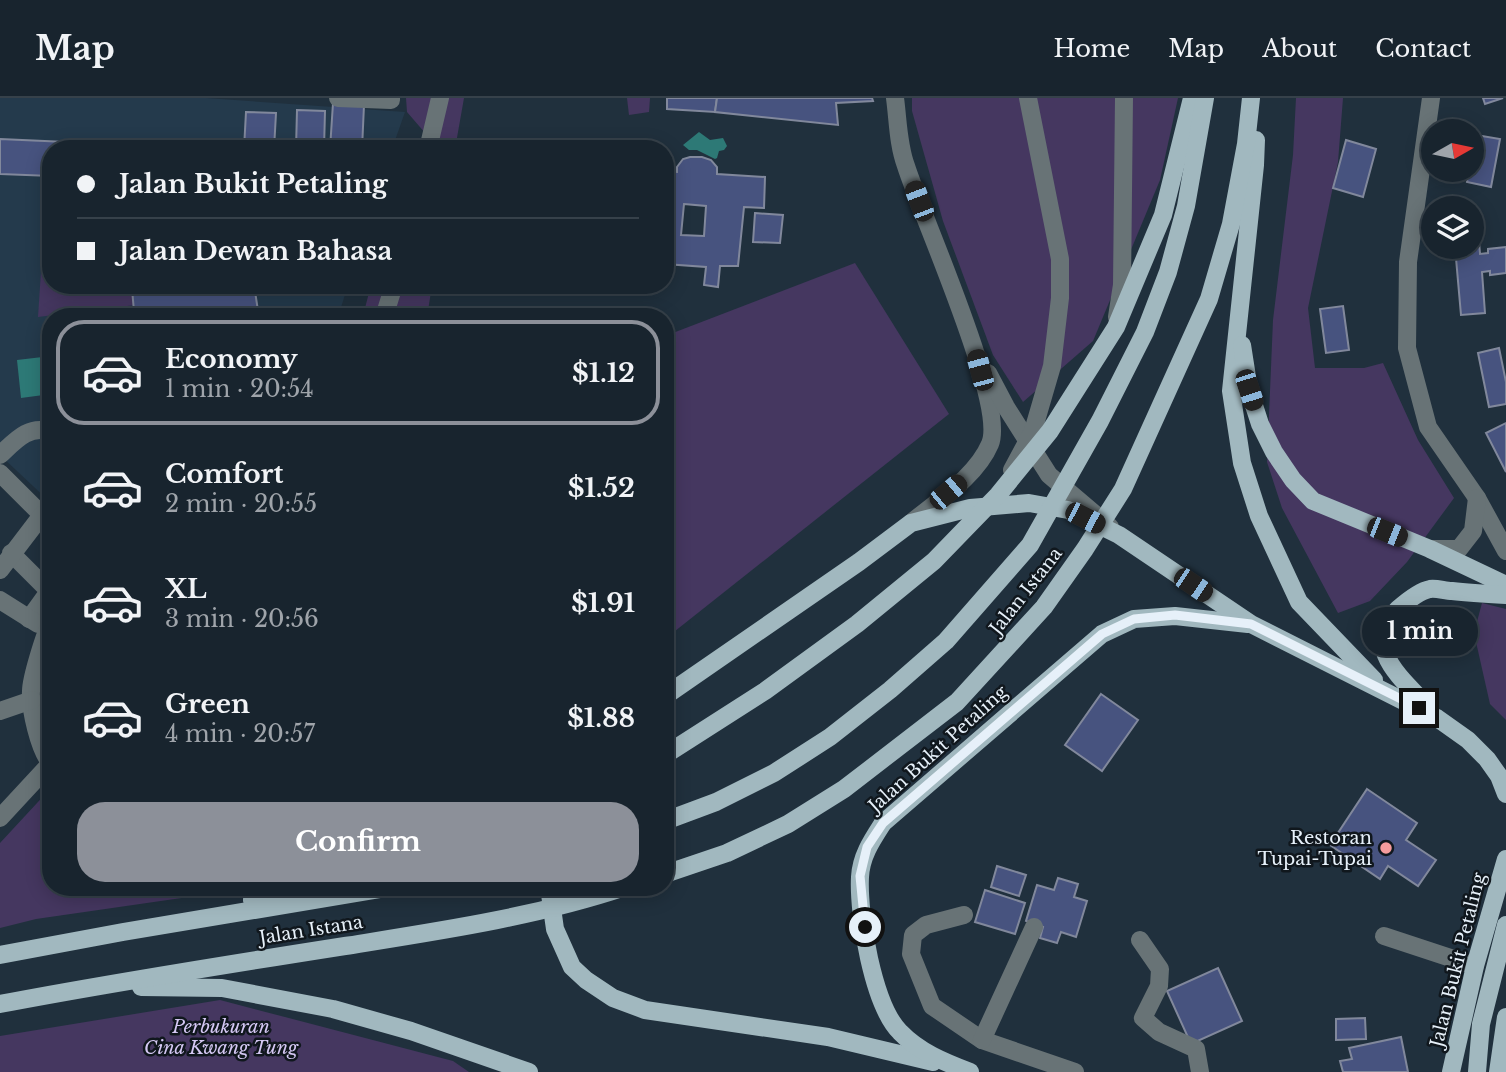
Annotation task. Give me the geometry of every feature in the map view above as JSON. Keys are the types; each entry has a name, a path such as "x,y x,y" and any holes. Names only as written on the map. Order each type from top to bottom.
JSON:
{"main road":[{"path":"674,749 765,691 857,624 934,561 998,495 1050,431 1116,327 1163,215 1192,98"},
{"name":"Jalan Istana","path":"674,818 716,803 774,773 830,737 946,641 1030,545 1100,421 1145,332 1168,272 1186,206 1205,98"},
{"path":"1254,98 1255,165 1231,391 1242,463 1259,516 1299,603 1383,689"},
{"name":"Jalan Istana","path":"674,871 727,853 788,824 844,789 957,702 1044,607 1123,489 1209,299 1231,224 1254,98"},
{"path":"1239,321 1249,390 1260,424 1274,452 1293,480 1313,501 1430,549 1506,585"},
{"path":"674,690 911,523 970,508 1029,503 1068,510 1119,535 1251,624 1437,718 1468,740 1487,759 1499,776 1506,794"},
{"path":"1437,718 1387,659 1382,647 1382,635 1387,625 1395,612 1408,600 1429,589 1506,595"},
{"name":"Jalan Bukit Petaling","path":"966,1071 925,1053 900,1032 887,1016 876,989 862,906 860,876 867,847 883,823 1102,634 1134,619 1175,615 1251,624"},
{"name":"Jalan Bukit Petaling","path":"1451,1072 1475,966 1506,859"},
{"path":"123,932 265,896"},
{"name":"Jalan Istana","path":"0,955 337,896"},
{"path":"550,896 559,939 572,967 613,998 645,1010 828,1037 966,1071"},
{"name":"Jalan Istana","path":"0,1004 92,986 448,930 528,914 593,896"},
{"path":"1477,1072 1481,1024 1506,925"},
{"path":"92,986 222,988 281,998 333,1009 411,1031 529,1072"},
{"path":"1499,1072 1506,1017"}],"street":[{"path":"338,98 391,98"},
{"path":"431,140 440,98"},
{"path":"895,98 904,163 973,345 993,421 990,443 966,477 911,523"},
{"path":"998,495 1033,431 1052,366 1060,298 1060,259 1028,98"},
{"path":"1116,327 1122,285 1124,98"},
{"path":"1431,98 1408,262 1407,348 1428,427 1476,498 1506,551"},
{"path":"973,345 1006,407 1049,475 1119,535"},
{"path":"0,455 27,431 42,429"},
{"path":"0,473 42,515"},
{"path":"1430,549 1459,549 1474,531 1476,498"},
{"path":"0,570 11,552 42,523"},
{"path":"11,552 42,584"},
{"path":"0,600 29,620 42,624"},
{"path":"29,620 42,601"},
{"path":"42,653 31,691 42,749"},
{"path":"0,710 32,700"},
{"path":"0,818 42,774"},
{"path":"964,915 926,925 913,935 911,954 932,1006 982,1040 1075,1072"},
{"path":"982,1040 1034,927"},
{"path":"1384,936 1475,966"},
{"path":"1140,940 1160,969 1159,986 1143,1018 1158,1032 1196,1049 1200,1072"}],"shaded area":[{"path":"0,98 206,98 405,112 395,140 42,140 42,294 345,294 341,308 42,308 42,495 0,455"},
{"path":"699,132 710,140 723,138 727,146 719,151 717,158 697,150 689,150 683,145"},
{"path":"42,357 42,395 21,398 17,360"}],"green space":[{"path":"406,98 464,98 457,140 431,140 407,112"},
{"path":"627,98 650,98 649,112 629,115"},
{"path":"912,98 1178,98 1160,180 1093,341 1023,402 993,355 943,221 912,111"},
{"path":"1296,98 1343,98 1338,162 1308,308 1315,368 1364,368 1383,363 1418,440 1454,498 1407,562 1370,601 1338,613 1282,508 1267,462 1273,320 1293,155"},
{"path":"42,256 42,294 225,294 111,308 42,308 42,317 38,317"},
{"path":"855,263 949,414 674,632 674,333"},
{"path":"369,294 431,294 428,308 365,308"},
{"path":"1482,603 1506,609 1506,720 1490,704 1474,633"},
{"path":"42,798 42,896 195,896 36,919 0,928 0,843"},
{"name":"Perbukuran Cina Kwang Tung","path":"220,1000 453,1061 469,1072 0,1072 0,1036"}],"building":[{"path":"667,98 717,98 715,112 667,109"},
{"path":"717,98 872,98 873,101 836,103 838,125 715,112"},
{"path":"1483,98 1503,98 1485,104"},
{"path":"333,103 364,105 362,140 331,140"},
{"path":"297,110 325,111 324,140 296,140"},
{"path":"246,112 276,113 274,140 244,140"},
{"path":"1484,136 1500,139 1491,187 1467,182 1484,182"},
{"path":"0,139 42,141 42,176 0,174"},
{"path":"1346,140 1376,149 1363,197 1333,188"},
{"path":"702,157 711,160 717,167 717,174 765,177 764,208 744,207 738,266 720,266 718,287 704,285 706,267 674,265 674,172 677,172 683,159","holes":["684,204 706,206 704,236 681,235"]},
{"path":"755,213 783,215 780,243 753,242"},
{"path":"1506,247 1506,273 1490,275 1490,271 1482,272 1485,313 1461,315 1456,259 1484,259 1488,249"},
{"path":"132,294 255,294 258,308 134,308"},
{"path":"1343,306 1349,350 1326,353 1320,309"},
{"path":"1499,348 1506,382 1506,404 1489,407 1478,353"},
{"path":"1506,423 1506,472 1486,433"},
{"path":"1101,694 1138,720 1102,771 1065,745"},
{"path":"1367,789 1417,823 1406,840 1436,860 1418,886 1388,866 1380,879 1330,845"},
{"path":"997,866 1026,875 1019,896 991,887"},
{"path":"1058,878 1078,884 1074,897 1087,901 1076,937 1061,932 1057,943 1040,938 1043,927 1026,921 1037,885 1054,890"},
{"path":"985,890 1025,903 1015,934 975,922"},
{"path":"1218,968 1242,1021 1191,1044 1167,991"},
{"path":"1365,1018 1366,1039 1336,1040 1336,1019"},
{"path":"1401,1037 1408,1072 1343,1072 1340,1061 1352,1059 1349,1048"}],"place":[{"name":"Restoran Tupai-Tupai","path":"1386,848"}],"route":[{"path":"865,927 860,876 867,847 883,823 1102,634 1134,619 1175,615 1251,624 1419,708"}]}
